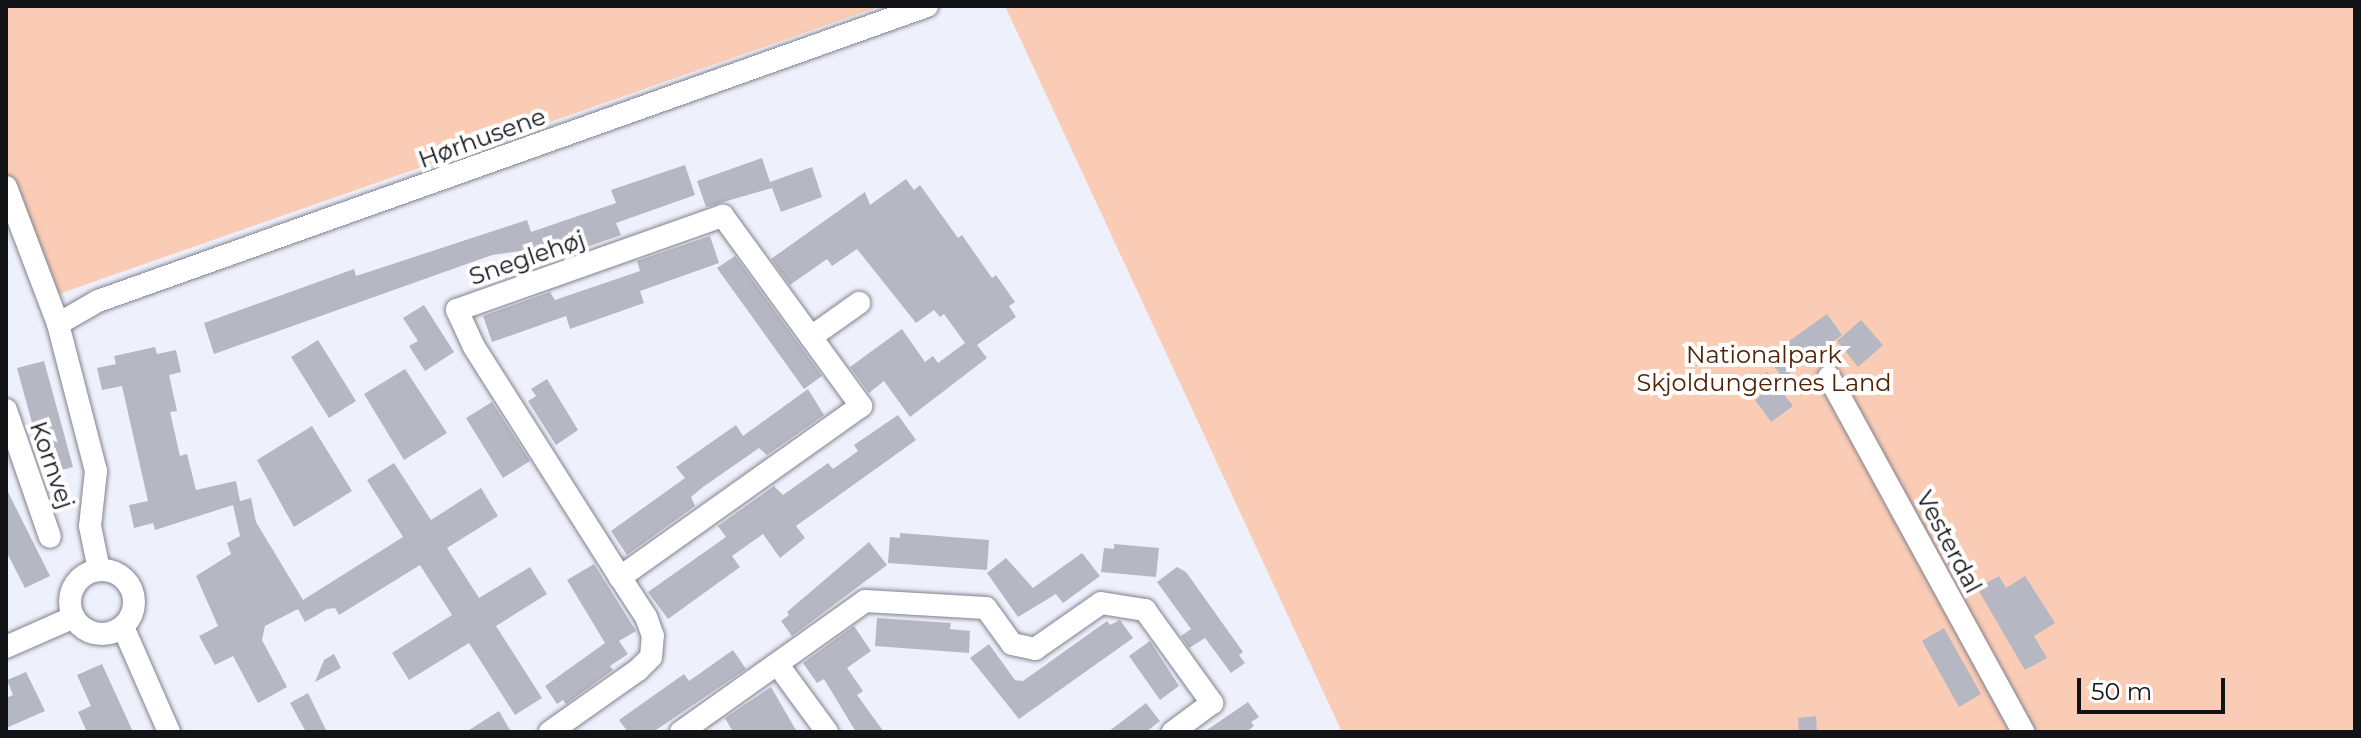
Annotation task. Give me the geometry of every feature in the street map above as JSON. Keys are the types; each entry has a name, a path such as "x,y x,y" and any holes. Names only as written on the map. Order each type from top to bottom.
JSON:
{"street":[{"name":"Hørhusene","path":"58,324 98,301 927,6"},
{"path":"6,187 58,324 96,471 90,526 99,570"},
{"name":"Sneglehøj","path":"550,732 651,657 653,636 646,617 620,577 474,347 457,310 723,216 861,406 620,577"},
{"path":"811,337 859,303"},
{"name":"Vesterdal","path":"1829,377 2023,732"},
{"name":"Kornvej","path":"6,410 50,537"},
{"path":"99,570 121,576 134,595 130,618 123,627 96,634 74,617 72,591 82,577 99,570"},
{"path":"681,732 865,601 986,608 1012,644 1035,649 1101,603 1145,610 1212,703 1173,732"},
{"path":"6,647 74,617"},
{"path":"123,627 169,732"},
{"path":"778,665 827,732"}],"green space":[{"path":"6,6 881,6 56,295 6,183"},
{"name":"Nationalpark Skjoldungernes Land","path":"1005,6 2355,6 2355,732 1342,732"}],"building":[{"path":"762,158 770,182 812,167 822,197 781,212 772,188 706,207 697,181"},
{"path":"685,165 695,195 616,223 621,235 547,261 543,248 492,255 214,354 204,323 354,269 356,276 527,220 531,232 616,203 611,190"},
{"path":"906,179 914,190 920,185 958,238 962,235 992,278 996,275 1015,302 1009,306 1016,317 977,345 987,358 910,417 884,381 869,393 850,367 902,329 925,362 933,356 938,363 965,343 944,314 940,317 934,310 916,323 857,249 832,266 827,259 790,285 771,259 865,192 870,205"},
{"path":"710,236 719,263 640,291 644,303 570,329 566,316 492,342 483,316 550,292 555,300 640,271 637,261"},
{"path":"735,256 822,376 804,389 717,268"},
{"path":"424,305 454,352 425,371 409,346 418,341 403,318"},
{"path":"1827,314 1842,335 1783,378 1767,357"},
{"path":"1861,320 1883,345 1858,367 1837,341"},
{"path":"318,340 356,401 329,418 291,357"},
{"path":"155,347 157,354 176,350 181,372 169,375 177,411 170,412 180,456 187,454 196,490 236,481 240,501 251,498 256,522 303,600 403,537 367,480 394,463 431,520 481,488 498,516 447,548 479,598 530,567 547,594 496,626 542,698 515,715 469,643 409,680 392,653 452,615 420,565 339,615 335,608 327,609 305,622 298,609 265,626 262,640 287,687 258,703 233,656 215,665 199,636 218,626 196,576 231,554 227,543 240,536 233,505 155,530 153,523 134,528 129,505 148,501 122,386 102,390 97,368 116,364 114,356"},
{"path":"44,361 73,467 46,474 17,368"},
{"path":"405,369 447,433 404,460 364,394"},
{"path":"1767,372 1793,406 1771,422 1755,400 1763,393 1755,382"},
{"path":"547,379 578,430 556,445 528,401 536,396 531,389"},
{"path":"808,389 824,415 767,455 759,448 703,487 691,497 695,506 627,555 611,531 685,478 676,467 736,425 743,436"},
{"path":"492,402 530,461 503,478 466,418"},
{"path":"898,415 916,440 796,526 805,538 780,558 763,534 732,556 740,567 668,619 648,592 726,537 718,526 774,486 783,495 828,463 833,469 858,451 854,445"},
{"path":"312,426 352,491 294,527 257,460"},
{"path":"6,488 50,576 25,588 6,551"},
{"path":"900,533 989,540 987,570 888,563 890,537 900,538"},
{"path":"869,542 887,565 792,636 781,621 789,615 787,612"},
{"path":"1114,544 1159,548 1156,577 1101,572 1104,548 1114,549"},
{"path":"1082,553 1100,576 1063,603 1056,594 1018,617 987,573 1006,558 1033,588"},
{"path":"1953,553 1967,578 1958,583 1944,558"},
{"path":"594,564 636,631 619,641 628,654 610,666 613,670 566,704 563,700 557,704 545,686 605,643 567,580"},
{"path":"1177,567 1186,572 1243,652 1239,655 1245,663 1231,673 1205,638 1189,648 1181,636 1191,629 1157,582"},
{"path":"1999,576 2006,588 2025,576 2055,623 2034,636 2047,658 2025,670 1977,588"},
{"path":"877,618 951,623 950,629 970,631 969,653 875,646"},
{"path":"1120,620 1133,638 1019,719 970,658 989,644 1015,680 1023,681 1107,621 1110,625"},
{"path":"854,626 871,651 847,668 863,691 857,695 884,732 856,732 824,679 817,683 803,663"},
{"path":"1944,628 1981,694 1959,707 1922,641"},
{"path":"1150,641 1179,686 1160,700 1129,656"},
{"path":"733,650 746,669 653,732 628,732 619,720 684,674 689,681"},
{"path":"334,654 341,668 315,682 324,660"},
{"path":"102,664 133,732 87,732 78,712 91,706 77,675"},
{"path":"26,672 45,711 6,728 6,698 13,695 7,680"},
{"path":"771,687 797,732 733,732 725,718"},
{"path":"308,693 327,732 306,732 290,703"},
{"path":"1248,702 1259,717 1251,722 1254,726 1246,732 1204,732"},
{"path":"1146,703 1160,721 1146,732 1108,732"},
{"path":"499,711 511,732 466,732"},
{"path":"1816,716 1817,732 1799,732 1798,718"}]}
